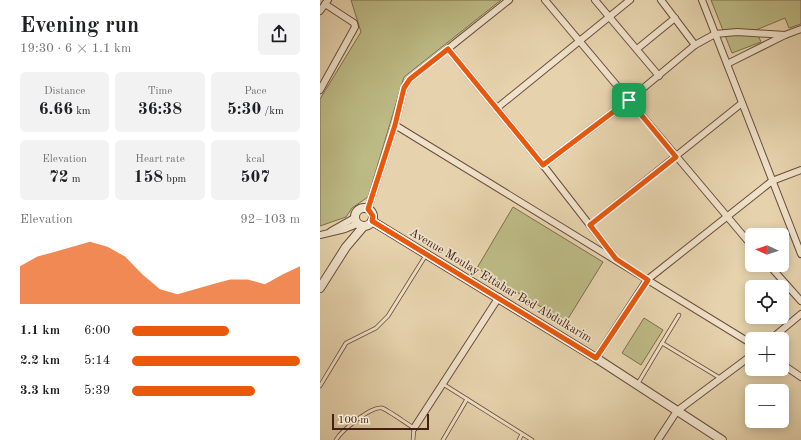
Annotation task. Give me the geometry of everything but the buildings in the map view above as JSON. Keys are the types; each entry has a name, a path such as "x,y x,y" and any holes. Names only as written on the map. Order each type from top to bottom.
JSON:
{"street":[{"path":"368,209 395,125 404,88 410,79 509,0"},
{"path":"545,0 745,238"},
{"path":"595,0 659,76"},
{"path":"497,108 630,0"},
{"path":"660,0 695,45"},
{"path":"702,0 801,254"},
{"path":"320,11 326,2 354,23 356,27 320,90"},
{"path":"637,49 675,18"},
{"path":"727,64 785,35 801,29"},
{"path":"543,165 629,100 695,45 715,34 737,32 785,35"},
{"path":"448,49 543,165 616,259"},
{"path":"590,225 742,103"},
{"path":"395,125 616,259 745,340"},
{"path":"596,358 648,280 772,181 801,170"},
{"path":"320,235 358,223 368,225 372,221 373,216 368,209 363,208 358,210 358,223 346,247 320,288"},
{"name":"Avenue Moulay Ettahar Bed Abdulkarim","path":"372,221 499,297 722,440"},
{"path":"775,272 801,301"},
{"path":"414,428 499,297"},
{"path":"779,332 801,314"},
{"path":"658,440 677,411 745,360"},
{"path":"789,369 801,377"}],"lane":[{"path":"320,386 346,343 376,328 388,316 427,254"},
{"path":"637,385 680,315"},
{"path":"662,343 721,378"},
{"path":"442,384 532,440"},
{"path":"443,440 467,399"},
{"path":"336,440 340,433 374,409 382,408 414,428 413,440"},
{"path":"519,440 522,434"}],"shaded area":[{"path":"351,0 501,0 404,77 368,197 352,208 346,217 320,226 320,99 361,32"},
{"path":"711,0 801,0 801,24 789,28 785,18 756,30 761,42 732,53"},
{"path":"513,207 603,262 566,322 477,268"},
{"path":"644,318 663,330 641,365 622,353"}],"route":[{"path":"448,49 543,165 629,100 676,157 590,225 616,259 648,280 596,358 499,297 372,221 372,213 368,209 395,125 404,88 410,79 448,49"}]}
